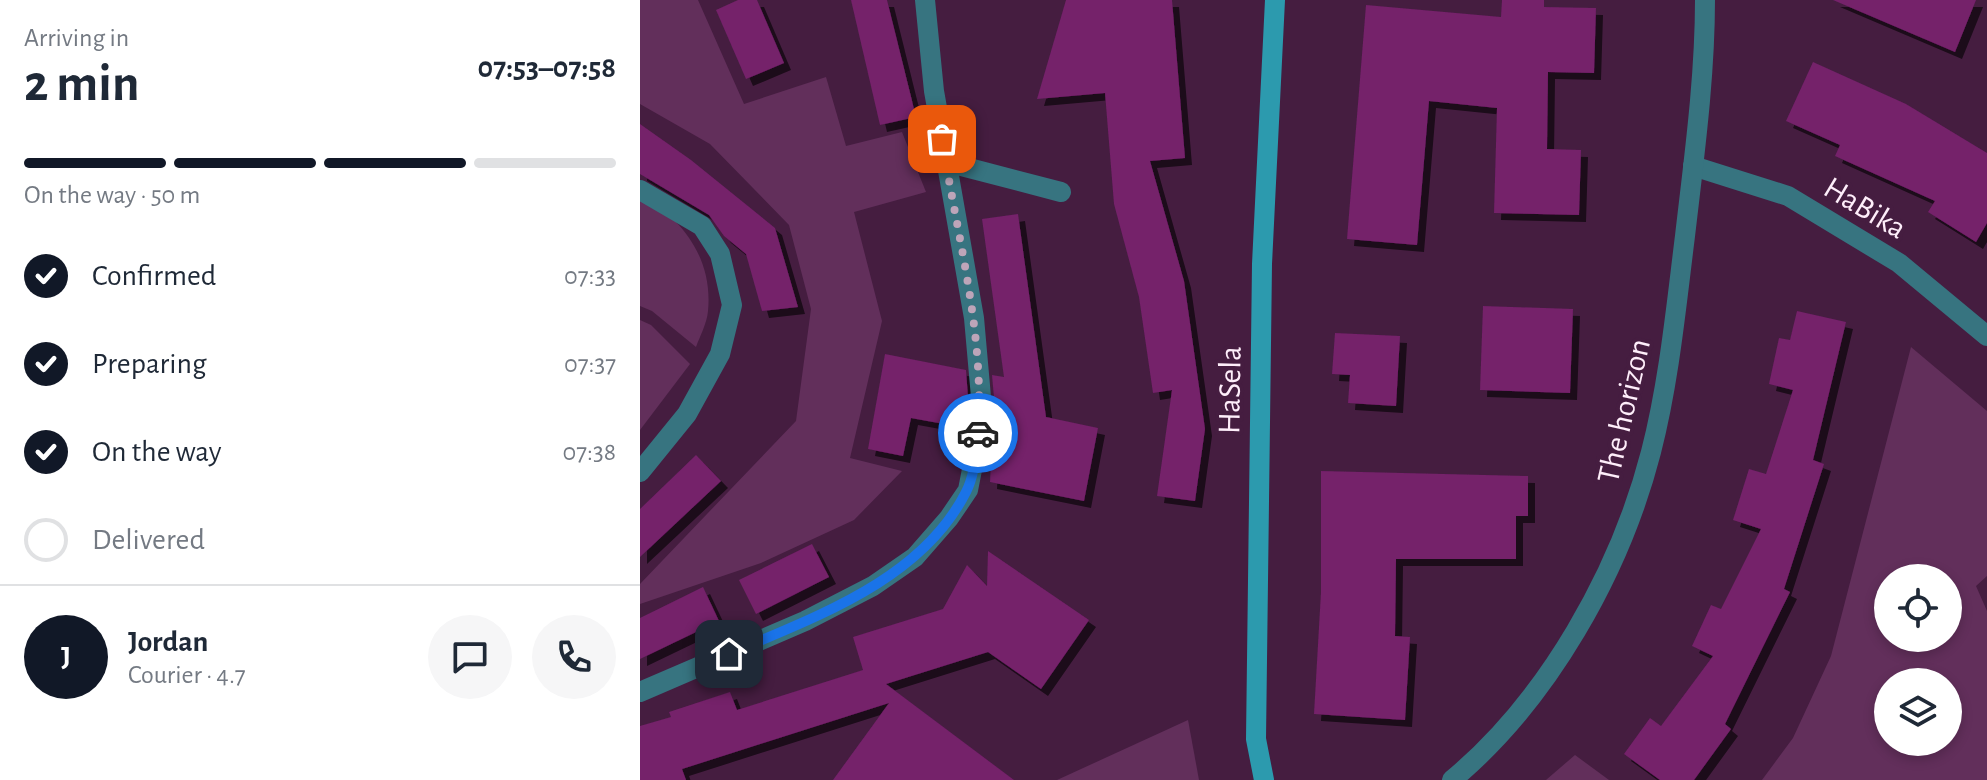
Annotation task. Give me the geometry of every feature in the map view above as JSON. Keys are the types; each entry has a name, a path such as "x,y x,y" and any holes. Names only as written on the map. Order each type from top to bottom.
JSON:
{"street":[{"path":"640,692 805,621 873,586 915,557 949,518 968,490 978,439 981,397 974,318 934,91 925,0"},
{"name":"HaSela","path":"1264,780 1256,739 1262,264 1275,0"},
{"name":"The horizon","path":"1452,780 1510,723 1545,678 1570,641 1596,593 1623,533 1653,439 1673,331 1693,166 1705,0"},
{"path":"946,162 1061,192"},
{"name":"HaBika","path":"1693,166 1788,196 1899,263 1987,336"},
{"path":"640,190 702,226 720,254 732,305 720,354 707,378 687,414 640,472"}],"shaded area":[{"path":"640,0 698,0 744,104 826,77 846,146 902,132 926,192 854,212 882,321 850,458 902,471 854,520 761,563 640,604 640,584 796,421 811,309 789,225 710,144 640,104"},
{"path":"640,195 670,216 700,258 706,275 708,311 696,347 652,311 640,306"},
{"path":"640,320 651,325 690,364 640,430"},
{"path":"1911,347 1987,411 1987,576 1976,586 1987,611 1987,780 1762,780 1793,738 1831,656"},
{"path":"1188,720 1199,780 1057,780"},
{"path":"1575,755 1609,780 1546,780"}],"building":[{"path":"738,0 757,0 784,63 746,79 716,10"},
{"path":"851,0 887,0 916,117 880,125"},
{"path":"1066,0 1172,0 1185,158 1150,161 1184,281 1205,429 1195,501 1157,496 1172,390 1153,393 1139,297 1114,204 1105,93 1037,99"},
{"path":"1502,0 1544,0 1544,7 1596,8 1594,73 1548,72 1547,149 1581,150 1579,215 1494,213 1497,108 1429,101 1417,245 1347,239 1366,5 1501,17"},
{"path":"1833,0 1976,0 1955,52"},
{"path":"1813,62 1906,104 1987,153 1987,223 1976,242 1928,212 1935,201 1835,156 1840,145 1786,121"},
{"path":"640,124 691,160 775,228 798,307 762,311 746,254 724,236 709,215 640,174"},
{"path":"1018,214 1046,417 1098,428 1084,501 990,482 994,398 992,375 1004,377 982,219"},
{"path":"1483,306 1573,309 1570,393 1480,390"},
{"path":"1797,311 1846,322 1813,460 1824,464 1784,589 1790,592 1725,724 1731,729 1694,780 1660,780 1624,754 1650,718 1661,726 1713,656 1692,646 1711,605 1721,609 1761,529 1733,520 1749,469 1766,474 1793,390 1769,384 1779,338 1790,340"},
{"path":"1335,333 1400,336 1396,406 1348,403 1350,375 1332,374"},
{"path":"885,354 966,370 966,428 911,418 903,456 868,449"},
{"path":"696,455 721,481 640,557 640,509"},
{"path":"1321,471 1528,476 1528,516 1516,516 1516,559 1396,559 1395,636 1410,637 1405,720 1314,714 1321,592"},
{"path":"812,544 829,577 756,614 739,580"},
{"path":"988,551 1089,620 1041,689 988,652 886,684 1014,780 833,780 889,703 682,769 686,780 640,780 640,726 671,717 669,712 730,692 737,710 863,670 853,637 943,609 967,565 987,586"},
{"path":"703,587 719,621 640,659 640,618"}],"way so far":[{"path":"942,139 974,318 981,397 978,433"}],"route":[{"path":"729,654 805,621 873,586 915,557 949,518 968,490 978,433"}]}
